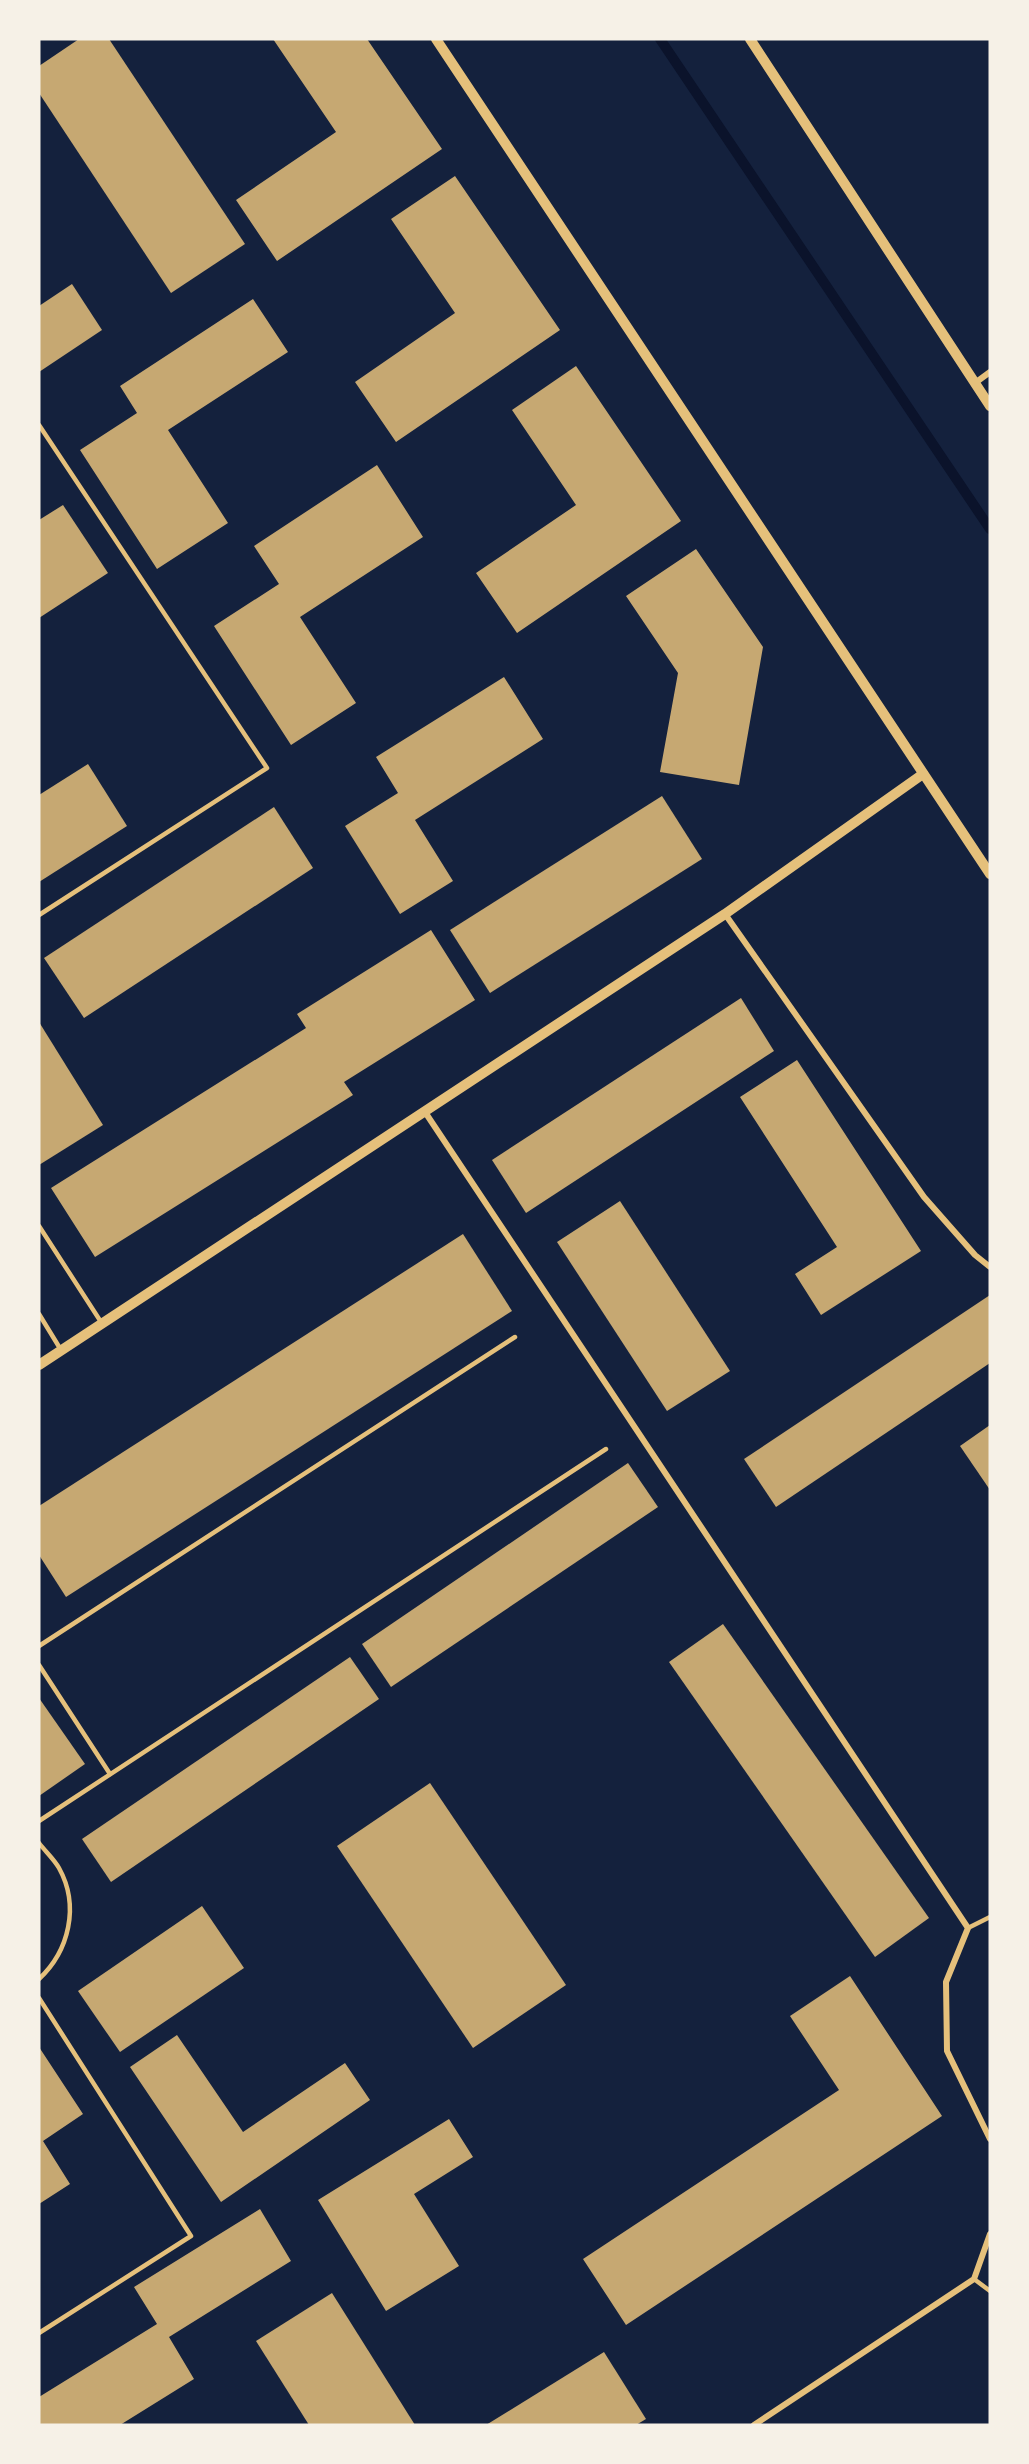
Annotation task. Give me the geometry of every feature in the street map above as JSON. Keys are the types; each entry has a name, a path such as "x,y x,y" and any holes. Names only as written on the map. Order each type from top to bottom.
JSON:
{"street":[{"path":"436,39 990,874"},
{"path":"750,39 990,406"},
{"path":"975,382 990,372"},
{"path":"39,1365 725,914 923,774"},
{"path":"725,914 924,1197 975,1255 990,1268"},
{"path":"425,1112 968,1928 946,1982 947,2051 990,2139"},
{"path":"754,2425 974,2279 990,2234"}],"lane":[{"path":"39,425 267,768 39,915"},
{"path":"39,1226 102,1324"},
{"path":"39,1314 61,1350"},
{"path":"39,1646 515,1337"},
{"path":"39,1821 606,1449"},
{"path":"39,1665 110,1774"},
{"path":"39,1843 59,1868 68,1893 70,1919 64,1945 51,1968 39,1979"},
{"path":"968,1928 990,1917"},
{"path":"39,1998 191,2236 39,2333"},
{"path":"974,2279 990,2291"}],"building":[{"path":"79,39 109,39 245,244 171,293 39,93 39,66"},
{"path":"273,39 367,39 442,149 277,261 236,200 336,132"},
{"path":"455,176 560,330 396,442 355,382 455,313 391,219"},
{"path":"72,284 102,330 39,372 39,306"},
{"path":"253,299 288,352 168,430 228,523 157,569 80,450 137,413 120,386"},
{"path":"576,366 681,521 517,633 476,573 576,505 512,410"},
{"path":"377,465 423,537 300,617 356,703 291,745 214,626 279,584 254,546"},
{"path":"63,505 108,573 39,618 39,520"},
{"path":"696,549 763,647 739,785 660,772 678,673 626,596"},
{"path":"504,677 543,739 415,820 453,881 400,914 345,826 398,793 376,757"},
{"path":"88,764 127,826 39,882 39,795"},
{"path":"662,796 702,859 490,993 450,930"},
{"path":"274,807 313,868 84,1018 44,958"},
{"path":"431,930 475,1000 344,1082 353,1095 95,1257 51,1188 306,1028 297,1014"},
{"path":"741,998 774,1051 526,1213 492,1160"},
{"path":"39,1022 103,1125 39,1165"},
{"path":"797,1060 921,1251 821,1315 795,1274 837,1247 740,1097"},
{"path":"620,1201 730,1371 667,1411 557,1242"},
{"path":"463,1234 512,1311 66,1597 39,1555 39,1506"},
{"path":"990,1295 990,1363 776,1507 744,1459"},
{"path":"990,1425 990,1490 960,1446"},
{"path":"628,1463 658,1507 391,1687 362,1644"},
{"path":"723,1624 929,1918 875,1957 669,1662"},
{"path":"350,1657 379,1699 111,1882 82,1839"},
{"path":"39,1698 85,1764 39,1796"},
{"path":"430,1783 566,1985 473,2048 337,1846"},
{"path":"202,1906 244,1968 120,2052 78,1991"},
{"path":"850,1976 942,2116 626,2325 583,2259 839,2090 790,2016"},
{"path":"177,2035 243,2132 345,2063 370,2100 221,2202 130,2067"},
{"path":"39,2047 83,2114 43,2141 70,2184 39,2204"},
{"path":"449,2119 473,2157 414,2194 459,2266 386,2311 318,2200"},
{"path":"260,2209 291,2261 169,2337 194,2379 120,2425 39,2425 39,2397 157,2324 134,2287"},
{"path":"332,2293 415,2425 309,2425 256,2341"},
{"path":"604,2352 646,2419 636,2425 486,2425"}],"waterway":[{"path":"660,39 990,529"}]}
